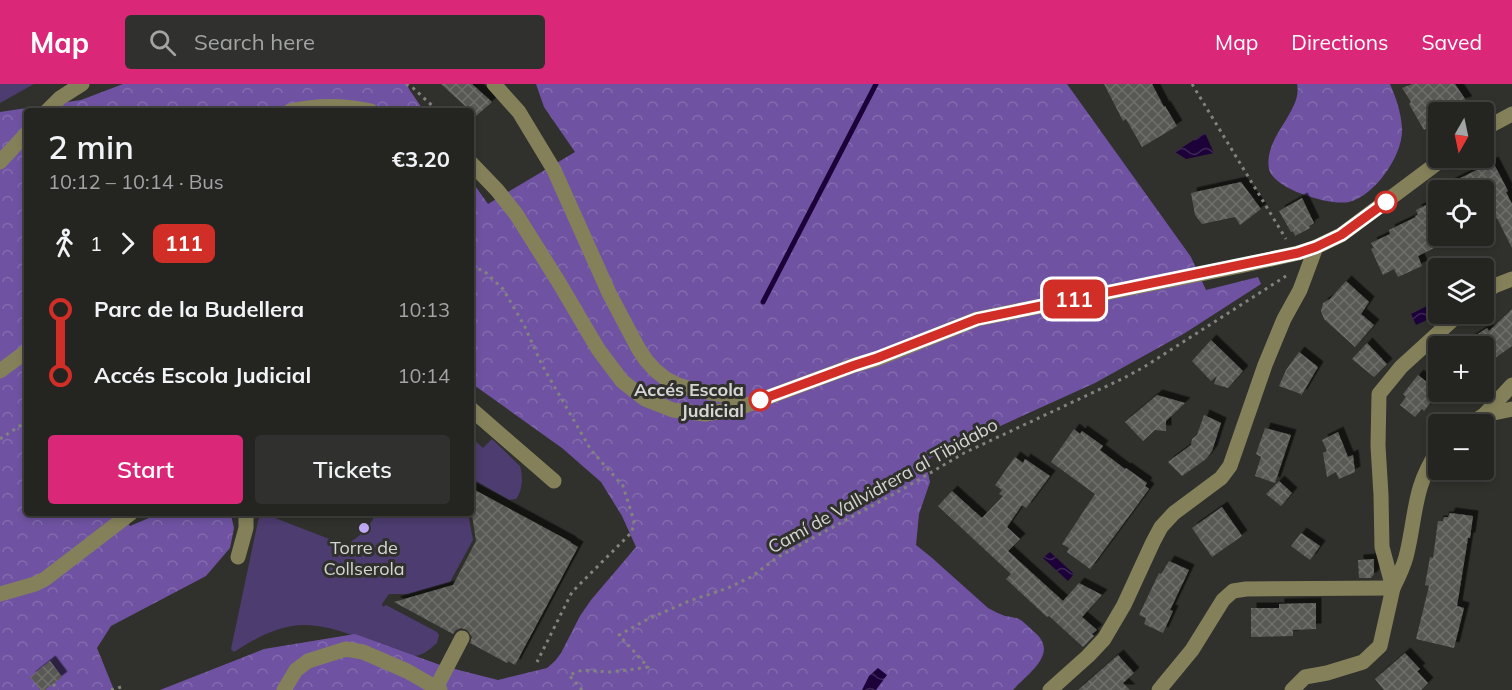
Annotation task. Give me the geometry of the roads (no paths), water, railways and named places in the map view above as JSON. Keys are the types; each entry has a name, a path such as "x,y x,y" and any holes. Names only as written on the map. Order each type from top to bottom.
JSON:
{"street":[{"path":"50,108 60,98 82,84"},
{"path":"494,84 519,112 554,170 609,293 645,360 666,379 691,389 727,396 739,408"},
{"path":"306,108 346,108"},
{"path":"1494,124 1512,114"},
{"path":"0,162 24,136"},
{"path":"474,166 516,214 598,349 622,381 645,399 673,410 705,414 739,408 977,319 1240,266 1316,247 1341,235 1431,168"},
{"path":"1050,690 1104,639 1124,605 1161,527 1174,513 1214,484 1233,460 1265,365 1284,319 1300,290 1316,247"},
{"path":"1494,286 1512,279"},
{"path":"1393,588 1382,547 1378,446 1379,394 1401,367 1447,324"},
{"path":"0,371 24,353"},
{"path":"1485,414 1512,385"},
{"path":"1489,414 1512,409"},
{"path":"474,412 554,481"},
{"path":"1292,690 1305,677 1363,662 1380,646 1393,588 1406,557 1416,500 1428,467"},
{"path":"0,594 45,579 127,516"},
{"path":"238,557 246,528 245,516"},
{"path":"1159,690 1192,650 1223,600 1233,591 1393,588"},
{"path":"284,690 296,670 308,661 346,649 363,652 407,671 438,689 462,638"}],"water":[{"path":"1205,133 1214,153 1186,159 1175,152"},
{"path":"1428,306 1428,320 1416,325 1411,314"},
{"path":"1050,552 1074,574 1068,581 1043,558"},
{"path":"878,668 887,675 876,690 862,690 869,676"}],"waterway":[{"path":"763,302 876,84"}],"place":[{"name":"Accés Escola Judicial","path":"760,400"},
{"name":"Torre de Collserola","path":"364,528"}]}
